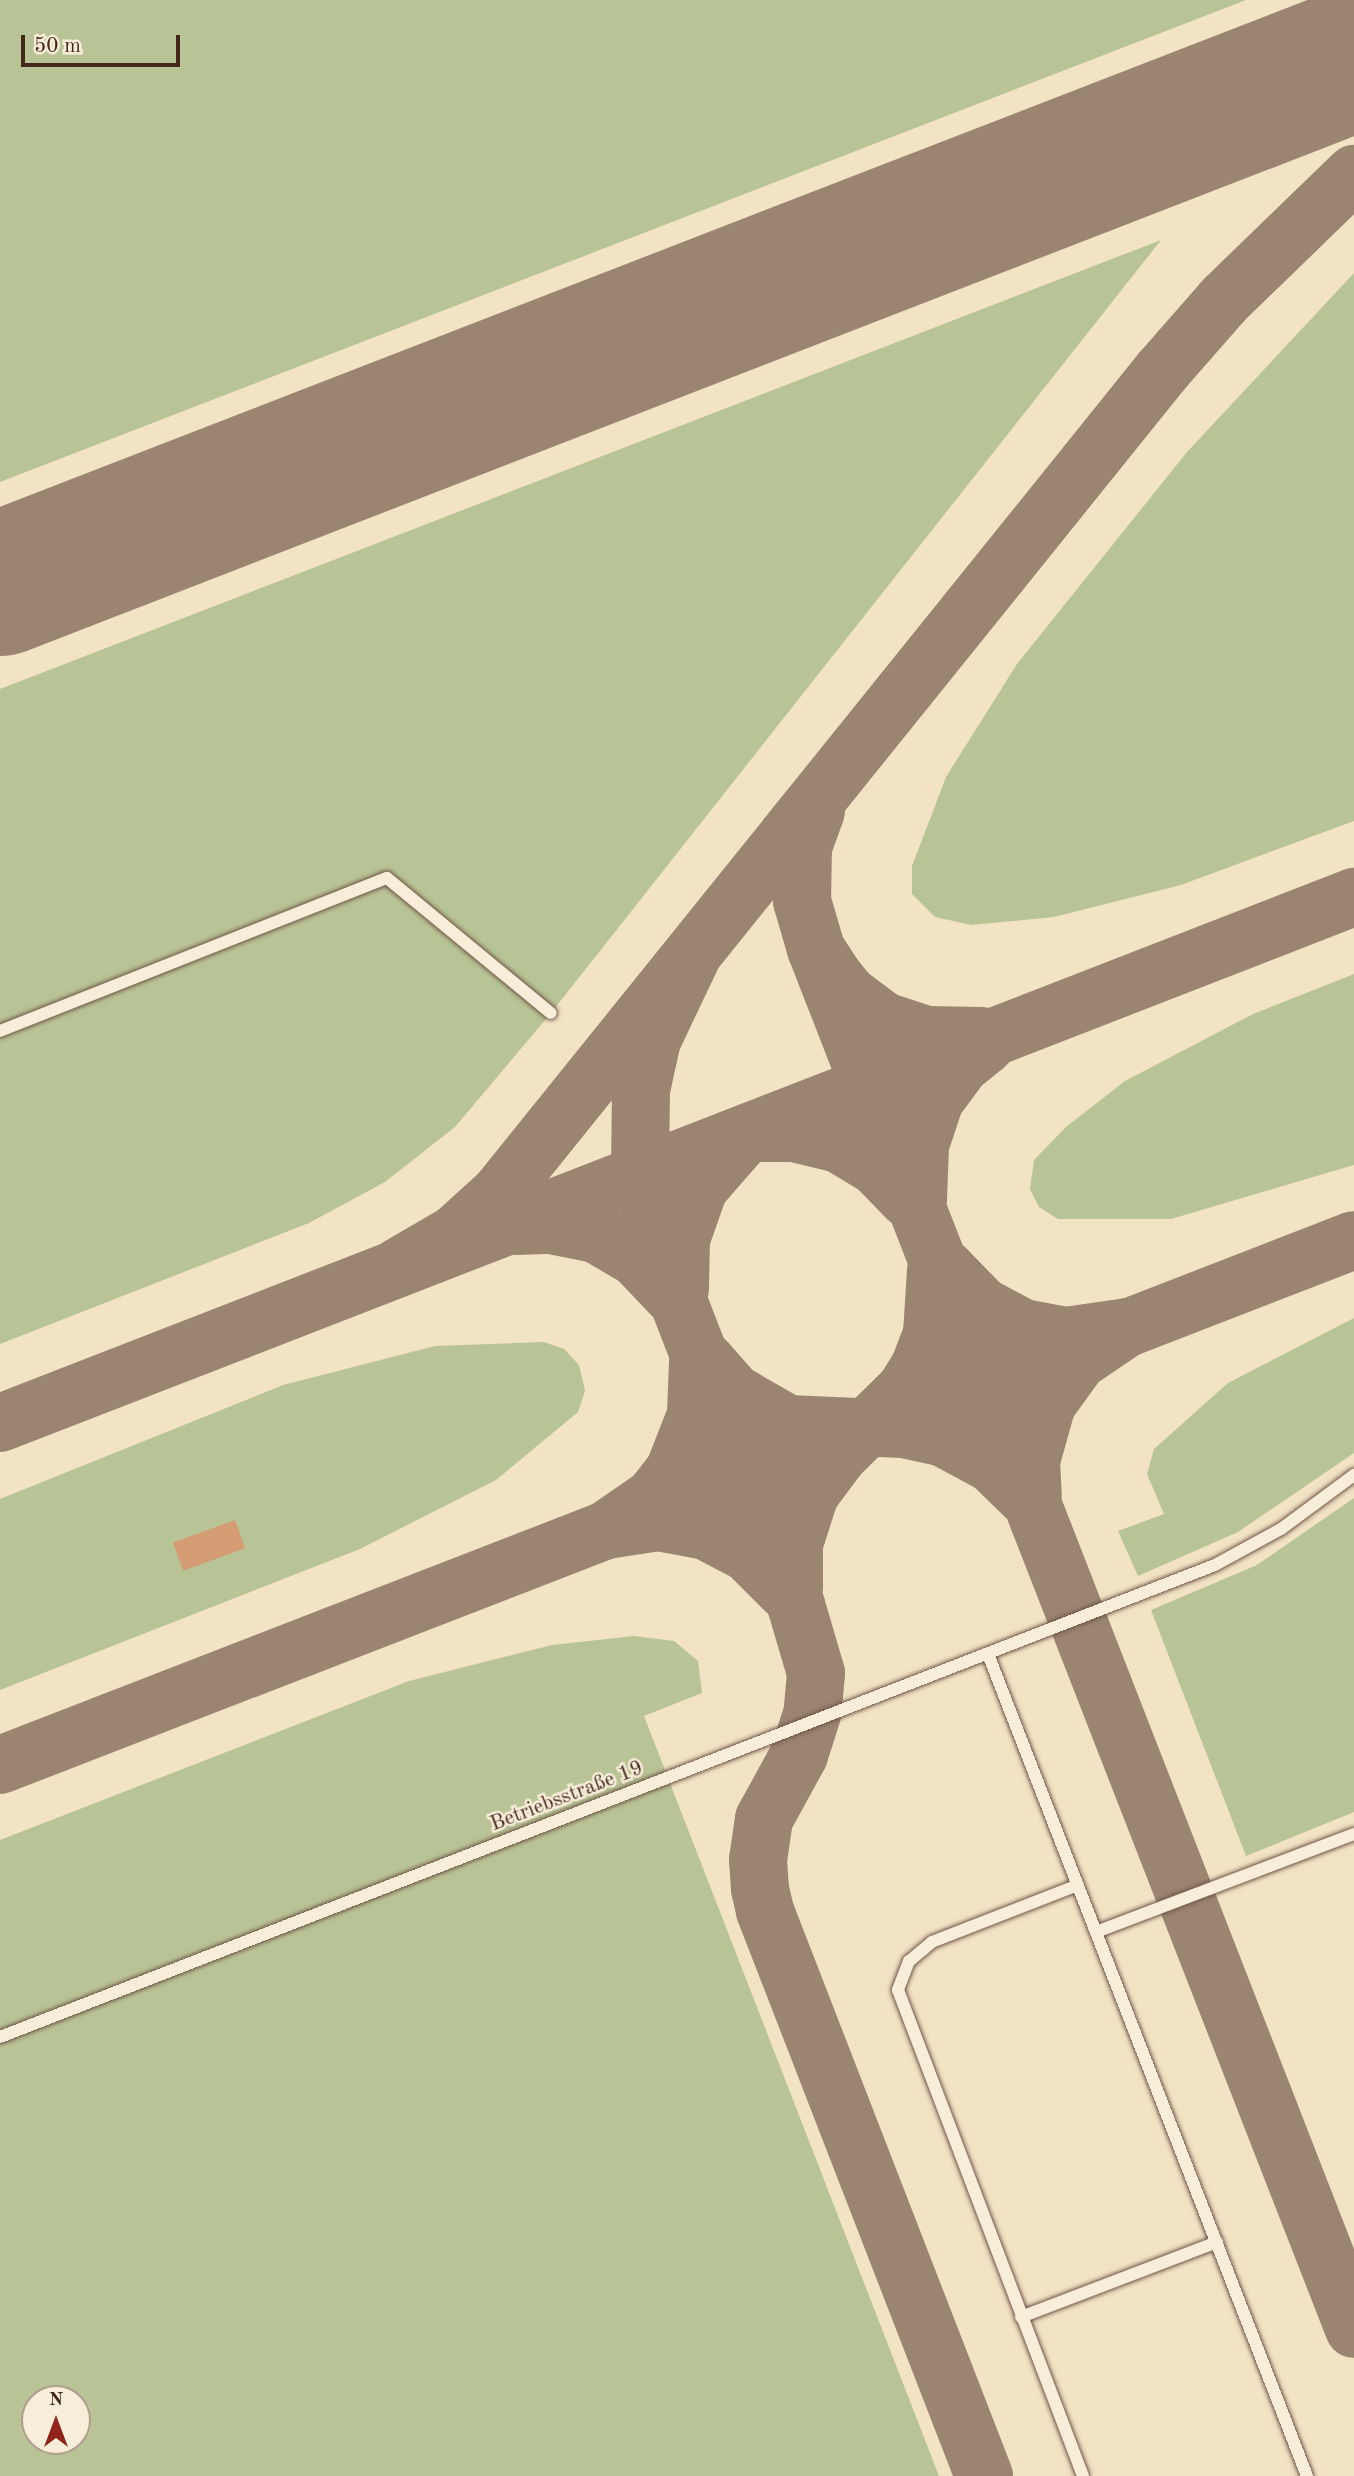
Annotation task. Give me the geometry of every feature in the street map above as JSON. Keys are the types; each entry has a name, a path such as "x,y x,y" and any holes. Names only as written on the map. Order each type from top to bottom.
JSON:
{"lane":[{"path":"0,1031 387,877 551,1013"},
{"name":"Betriebsstraße 19","path":"0,2037 1147,1592 1248,1549 1354,1475"},
{"path":"988,1654 1307,2476"},
{"path":"1096,1932 1354,1834"},
{"path":"1077,1885 932,1942 909,1961 898,1990 1083,2476"},
{"path":"1021,2317 1217,2242"}],"green space":[{"path":"0,0 1246,0 0,482"},
{"path":"1161,240 551,1013 455,1127 385,1182 309,1223 0,1344 0,689"},
{"path":"1354,273 1354,821 1181,885 1054,917 971,925 935,917 912,894 912,866 946,777 1017,664 1187,452"},
{"path":"1354,974 1354,1165 1171,1219 1058,1219 1039,1207 1030,1189 1034,1160 1066,1127 1125,1081 1253,1014"},
{"path":"1354,1318 1354,1453 1238,1532 1138,1576 1118,1531 1164,1514 1147,1474 1154,1449 1228,1383"},
{"path":"544,1342 564,1349 579,1365 585,1391 578,1412 496,1480 360,1549 0,1690 0,1499 283,1385 435,1346"},
{"path":"1354,1498 1354,1812 1246,1856 1151,1610 1257,1565"},
{"path":"634,1636 674,1641 698,1661 702,1693 644,1716 939,2476 0,2476 0,1840 409,1681 552,1645"}],"building":[{"path":"235,1520 245,1548 183,1571 173,1543"}],"taxiway":[{"path":"398,1267 455,1234 500,1193 1161,372 1225,299 1354,174"},
{"path":"816,811 803,846 802,901 816,949 835,978 849,995 884,1021 926,1035 982,1036"},
{"path":"0,1423 1354,897"},
{"path":"816,949 1354,2329"},
{"path":"691,958 652,1040 641,1090 640,1174 658,1249 796,1605 816,1673 813,1711 799,1755 764,1819 758,1860 760,1889 765,1911 984,2476"},
{"path":"918,1200 920,1145 935,1100 961,1065 986,1045"},
{"path":"680,1289 681,1239 699,1188 747,1133 794,1133 839,1144 877,1167 908,1199"},
{"path":"517,1226 551,1225 596,1234 637,1258 672,1295"},
{"path":"0,1765 1354,1240"},
{"path":"945,1268 982,1306 1023,1328 1066,1336 1128,1327 1078,1361 1047,1404 1031,1461 1033,1495"},
{"path":"794,1588 794,1544 810,1494 839,1455 905,1390 919,1368 932,1334 936,1270"},
{"path":"706,1361 734,1393 788,1424 903,1429 942,1437 992,1464 1026,1497"},
{"path":"698,1362 696,1415 674,1471 654,1497 606,1530 658,1522 706,1531 748,1553 786,1591"}],"runway":[{"path":"0,584 1354,59"}]}
